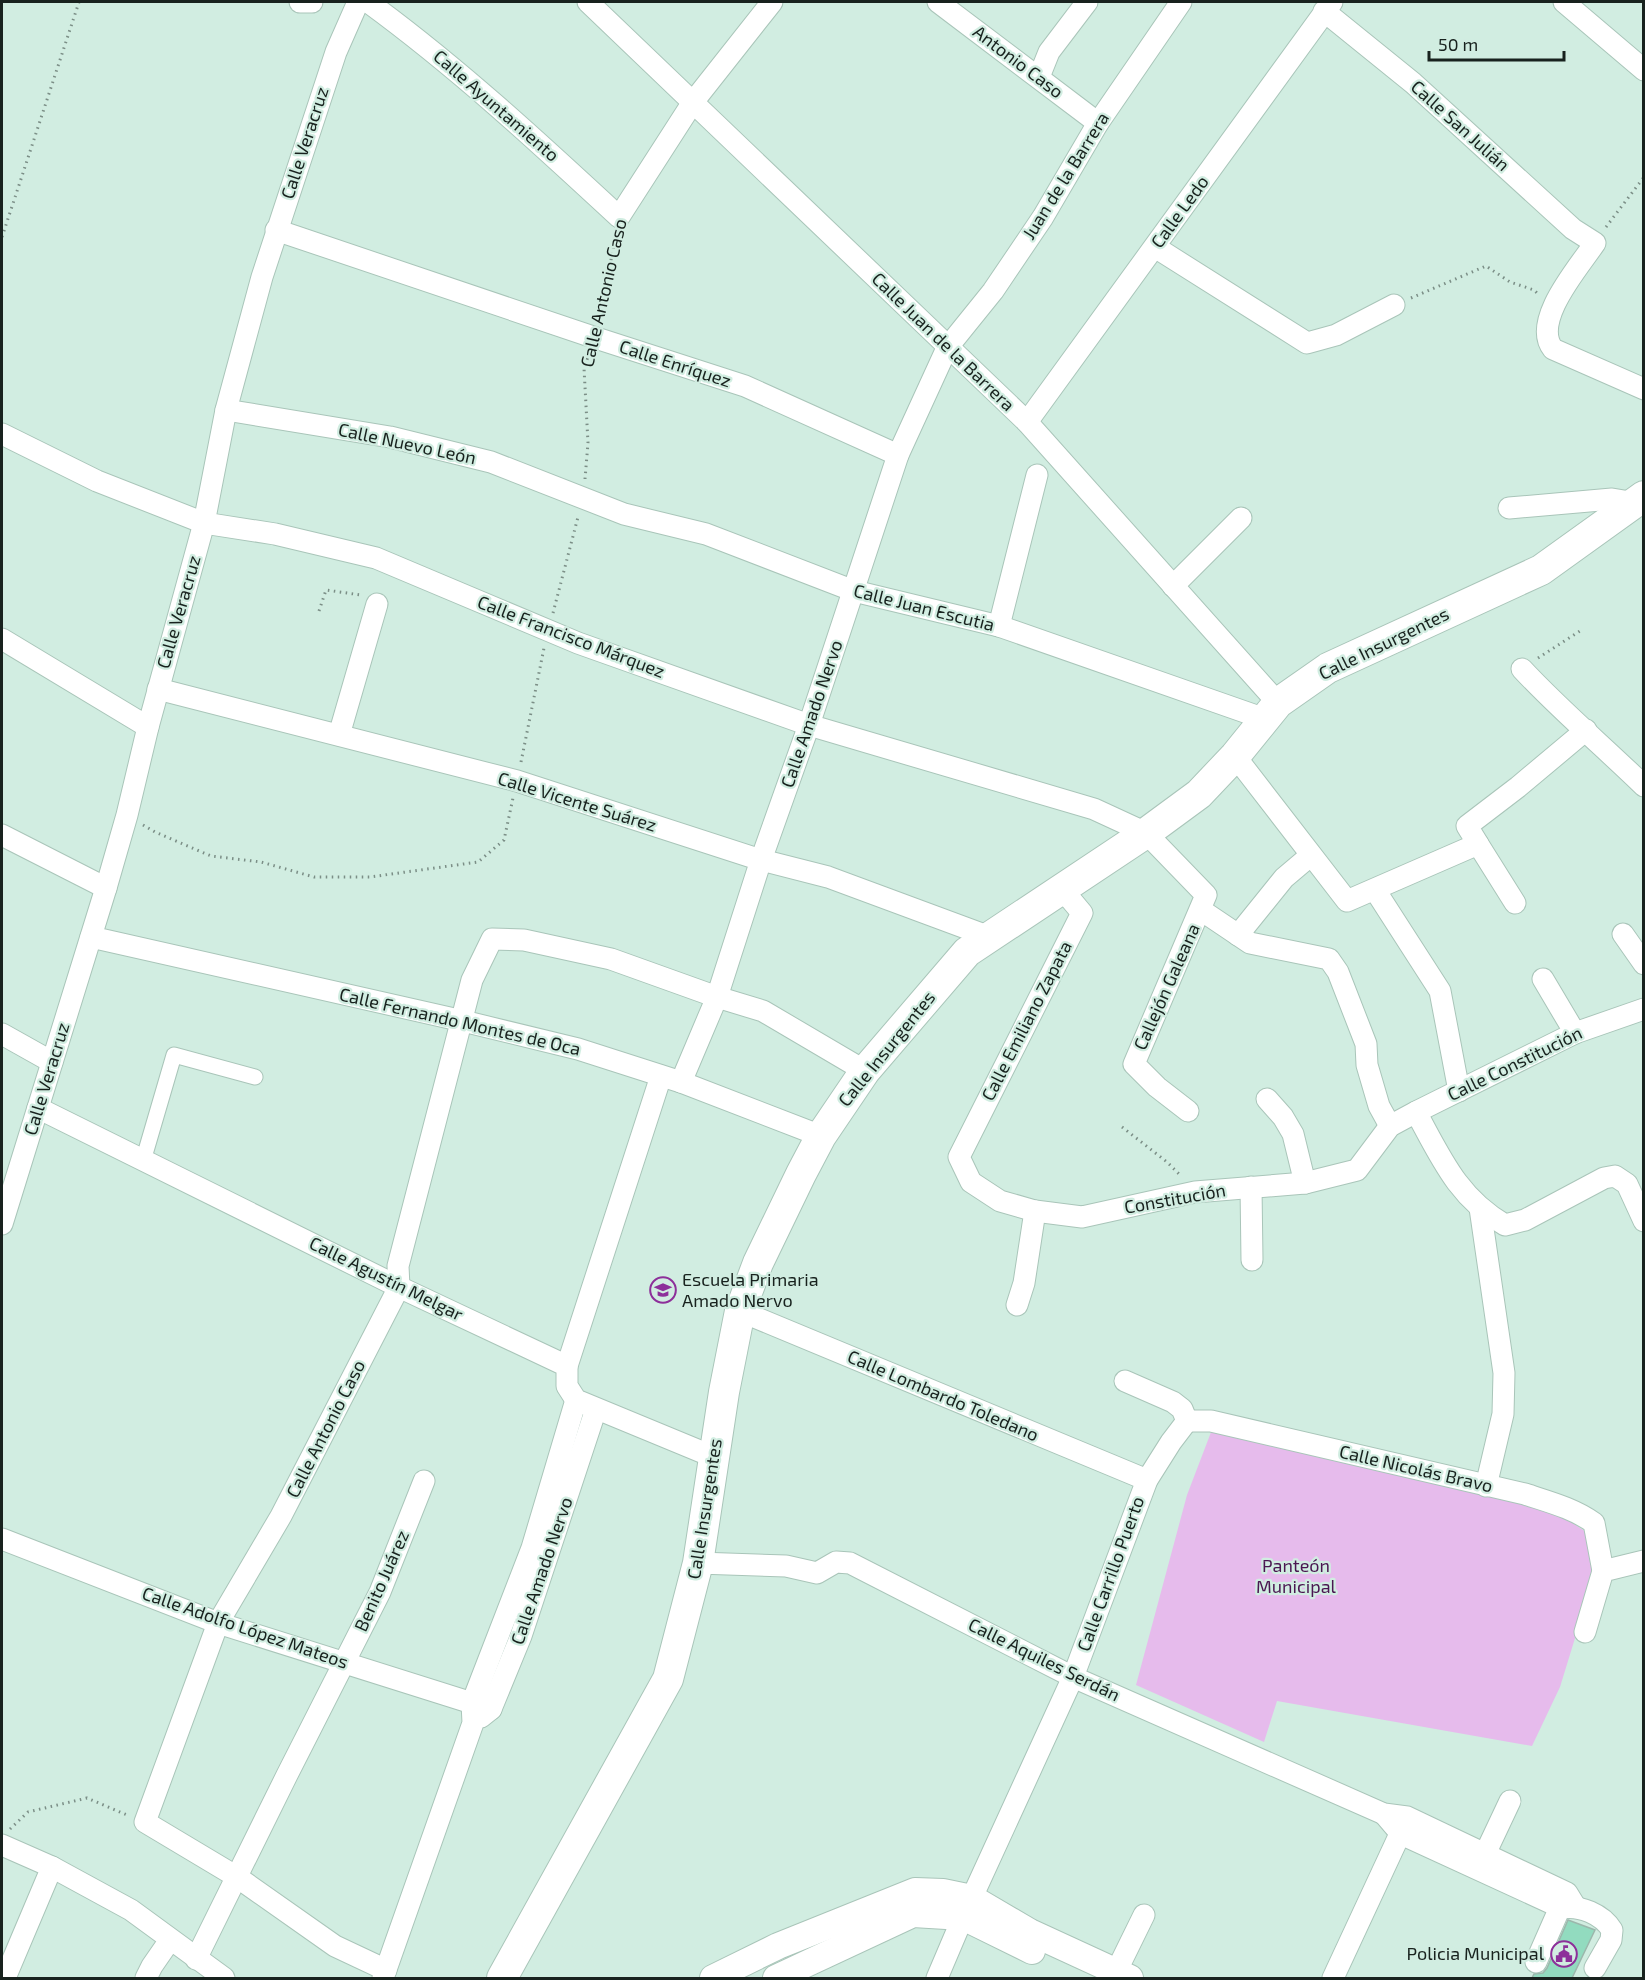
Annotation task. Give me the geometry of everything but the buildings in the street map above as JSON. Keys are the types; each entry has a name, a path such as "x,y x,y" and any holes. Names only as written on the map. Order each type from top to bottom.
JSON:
{"main road":[{"name":"Calle Insurgentes","path":"502,1978 668,1679 698,1563 724,1392 740,1311 758,1263 821,1136 865,1071 967,952 1146,833 1199,794 1235,756 1271,711 1328,668 1542,570 1640,499"}],"street":[{"path":"300,2 312,2"},
{"name":"Calle Veracruz","path":"2,1224 106,888 204,523 226,410 259,287 336,52 358,2"},
{"name":"Calle Ayuntamiento","path":"368,2 424,43 619,216"},
{"name":"Calle Antonio Caso","path":"619,216 693,102 772,2"},
{"name":"Antonio Caso","path":"938,2 1098,123"},
{"path":"1039,77 1049,52 1087,2"},
{"name":"Juan de la Barrera","path":"947,348 993,291 1043,217 1098,123 1181,2"},
{"path":"1564,2 1644,70"},
{"name":"Calle Juan de la Barrera","path":"594,4 947,348 1028,422 1173,586 1271,711"},
{"name":"Calle San Julián","path":"1328,6 1573,229 1595,243"},
{"name":"Calle Ledo","path":"1028,422 1328,6"},
{"name":"Calle Enríquez","path":"276,230 745,386 898,455"},
{"path":"1595,243 1551,309 1546,332 1547,342 1553,349 1644,389"},
{"path":"1155,247 1307,343 1336,335 1394,305"},
{"name":"Calle Amado Nervo","path":"567,1366 671,1079 717,997 898,455 947,348"},
{"name":"Calle Nuevo León","path":"226,410 390,437 469,456 491,462 583,498"},
{"name":"Calle Francisco Márquez","path":"2,434 97,481 204,523 275,534 376,558 578,643 809,725 1094,809 1146,833"},
{"path":"999,626 1037,475"},
{"name":"Calle Juan Escutia","path":"583,498 624,514 706,534 854,591 999,626 1271,711"},
{"path":"1509,508 1612,499 1640,499"},
{"path":"1173,586 1241,519"},
{"path":"339,735 377,604"},
{"path":"2,639 148,727"},
{"path":"1522,669 1546,695 1644,786"},
{"name":"Calle Vicente Suárez","path":"158,689 517,781 761,860 828,877 990,937"},
{"path":"1515,903 1467,826 1518,788 1586,730"},
{"path":"1235,756 1347,901 1478,844"},
{"path":"1146,833 1206,895 1201,910 1250,943 1329,959 1338,972 1366,1044 1367,1065 1379,1106 1390,1126"},
{"path":"2,835 106,888"},
{"path":"1238,935 1284,878 1310,856"},
{"name":"Calle Emiliano Zapata","path":"959,1157 1082,913 1062,889"},
{"path":"1375,890 1440,991 1460,1090"},
{"name":"Callejón Galeana","path":"1188,1112 1157,1087 1134,1064 1201,910"},
{"path":"1623,934 1644,964"},
{"name":"Calle Fernando Montes de Oca","path":"91,937 578,1049 671,1079 821,1136"},
{"name":"Calle Antonio Caso","path":"145,1822 219,1623 281,1516 399,1287 398,1266 472,980 492,939 524,939 611,959 717,997"},
{"path":"1543,979 1575,1033"},
{"path":"717,997 763,1011 865,1071"},
{"name":"Calle Constitución","path":"1390,1126 1575,1033 1644,1009"},
{"path":"2,1034 52,1062"},
{"path":"143,1161 174,1055 255,1077"},
{"path":"1267,1099 1283,1117 1293,1134 1305,1183"},
{"name":"Calle Agustín Melgar","path":"38,1108 399,1287 567,1366"},
{"path":"1416,1112 1448,1172 1466,1195 1505,1225 1525,1220 1604,1178 1615,1176 1627,1184 1644,1221"},
{"name":"Constitución","path":"959,1157 971,1182 1000,1201 1035,1211 1082,1217 1195,1191 1305,1183 1357,1170 1390,1126"},
{"path":"1251,1187 1252,1260"},
{"path":"1480,1208 1504,1372 1503,1414 1486,1486"},
{"path":"1017,1305 1024,1283 1035,1211"},
{"name":"Calle Lombardo Toledano","path":"740,1311 1147,1480"},
{"path":"567,1366 567,1386 576,1400 714,1457"},
{"path":"1125,1381 1173,1402 1182,1409 1187,1421"},
{"name":"Calle Amado Nervo","path":"536,1564 576,1400"},
{"name":"Calle Amado Nervo","path":"385,1974 479,1712 596,1410"},
{"name":"Calle Nicolás Bravo","path":"1187,1421 1211,1421 1555,1503 1583,1515 1594,1523 1603,1570"},
{"name":"Calle Carrillo Puerto","path":"937,1978 967,1907 1073,1677 1147,1480 1187,1421"},
{"name":"Benito Juárez","path":"196,1959 380,1592 424,1482"},
{"name":"Calle Adolfo López Mateos","path":"2,1539 219,1623 344,1662 479,1712"},
{"path":"1585,1632 1603,1570 1644,1561"},
{"name":"Calle Aquiles Serdán","path":"698,1563 786,1566 817,1573 836,1562 850,1563 1073,1677 1384,1814 1404,1826 1606,1921 1612,1929 1611,1940 1594,1968"},
{"path":"1485,1854 1510,1801"},
{"path":"145,1822 237,1877 335,1946 385,1974"},
{"path":"1333,1978 1404,1826"},
{"name":"Calle Aquiles Serdán","path":"1404,1826 1485,1854 1568,1902"},
{"path":"2,1845 52,1867 130,1910 224,1978"},
{"path":"5,1978 52,1867"},
{"path":"713,1978 778,1946 915,1891 943,1892 1091,1978"},
{"path":"1536,1962 1568,1902"},
{"path":"776,1978 914,1914 967,1907 1030,1932 1123,1975 1144,1914"},
{"path":"146,1978 170,1940"}],"path":[{"path":"2,237 79,2"},
{"path":"1595,243 1644,177"},
{"name":"Calle Antonio Caso","path":"126,815 156,832 211,856 261,862 314,877 370,877 478,862 504,840 548,630 583,498 588,443 584,368 596,338 619,216"},
{"path":"1394,305 1486,266 1510,282 1534,290 1551,309"},
{"path":"319,611 326,590 378,598 377,604"},
{"path":"1522,669 1583,629"},
{"path":"1122,1127 1167,1162 1195,1191"},
{"path":"2,1836 28,1812 87,1798 145,1822"}],"green space":[{"name":"Panteón Municipal","path":"1213,1427 1553,1510 1586,1532 1595,1573 1560,1687 1532,1746 1277,1701 1264,1742 1136,1685 1187,1495"}],"place":[{"name":"Escuela Primaria Amado Nervo","path":"663,1290"},
{"name":"Policia Municipal","path":"1564,1954"}]}
